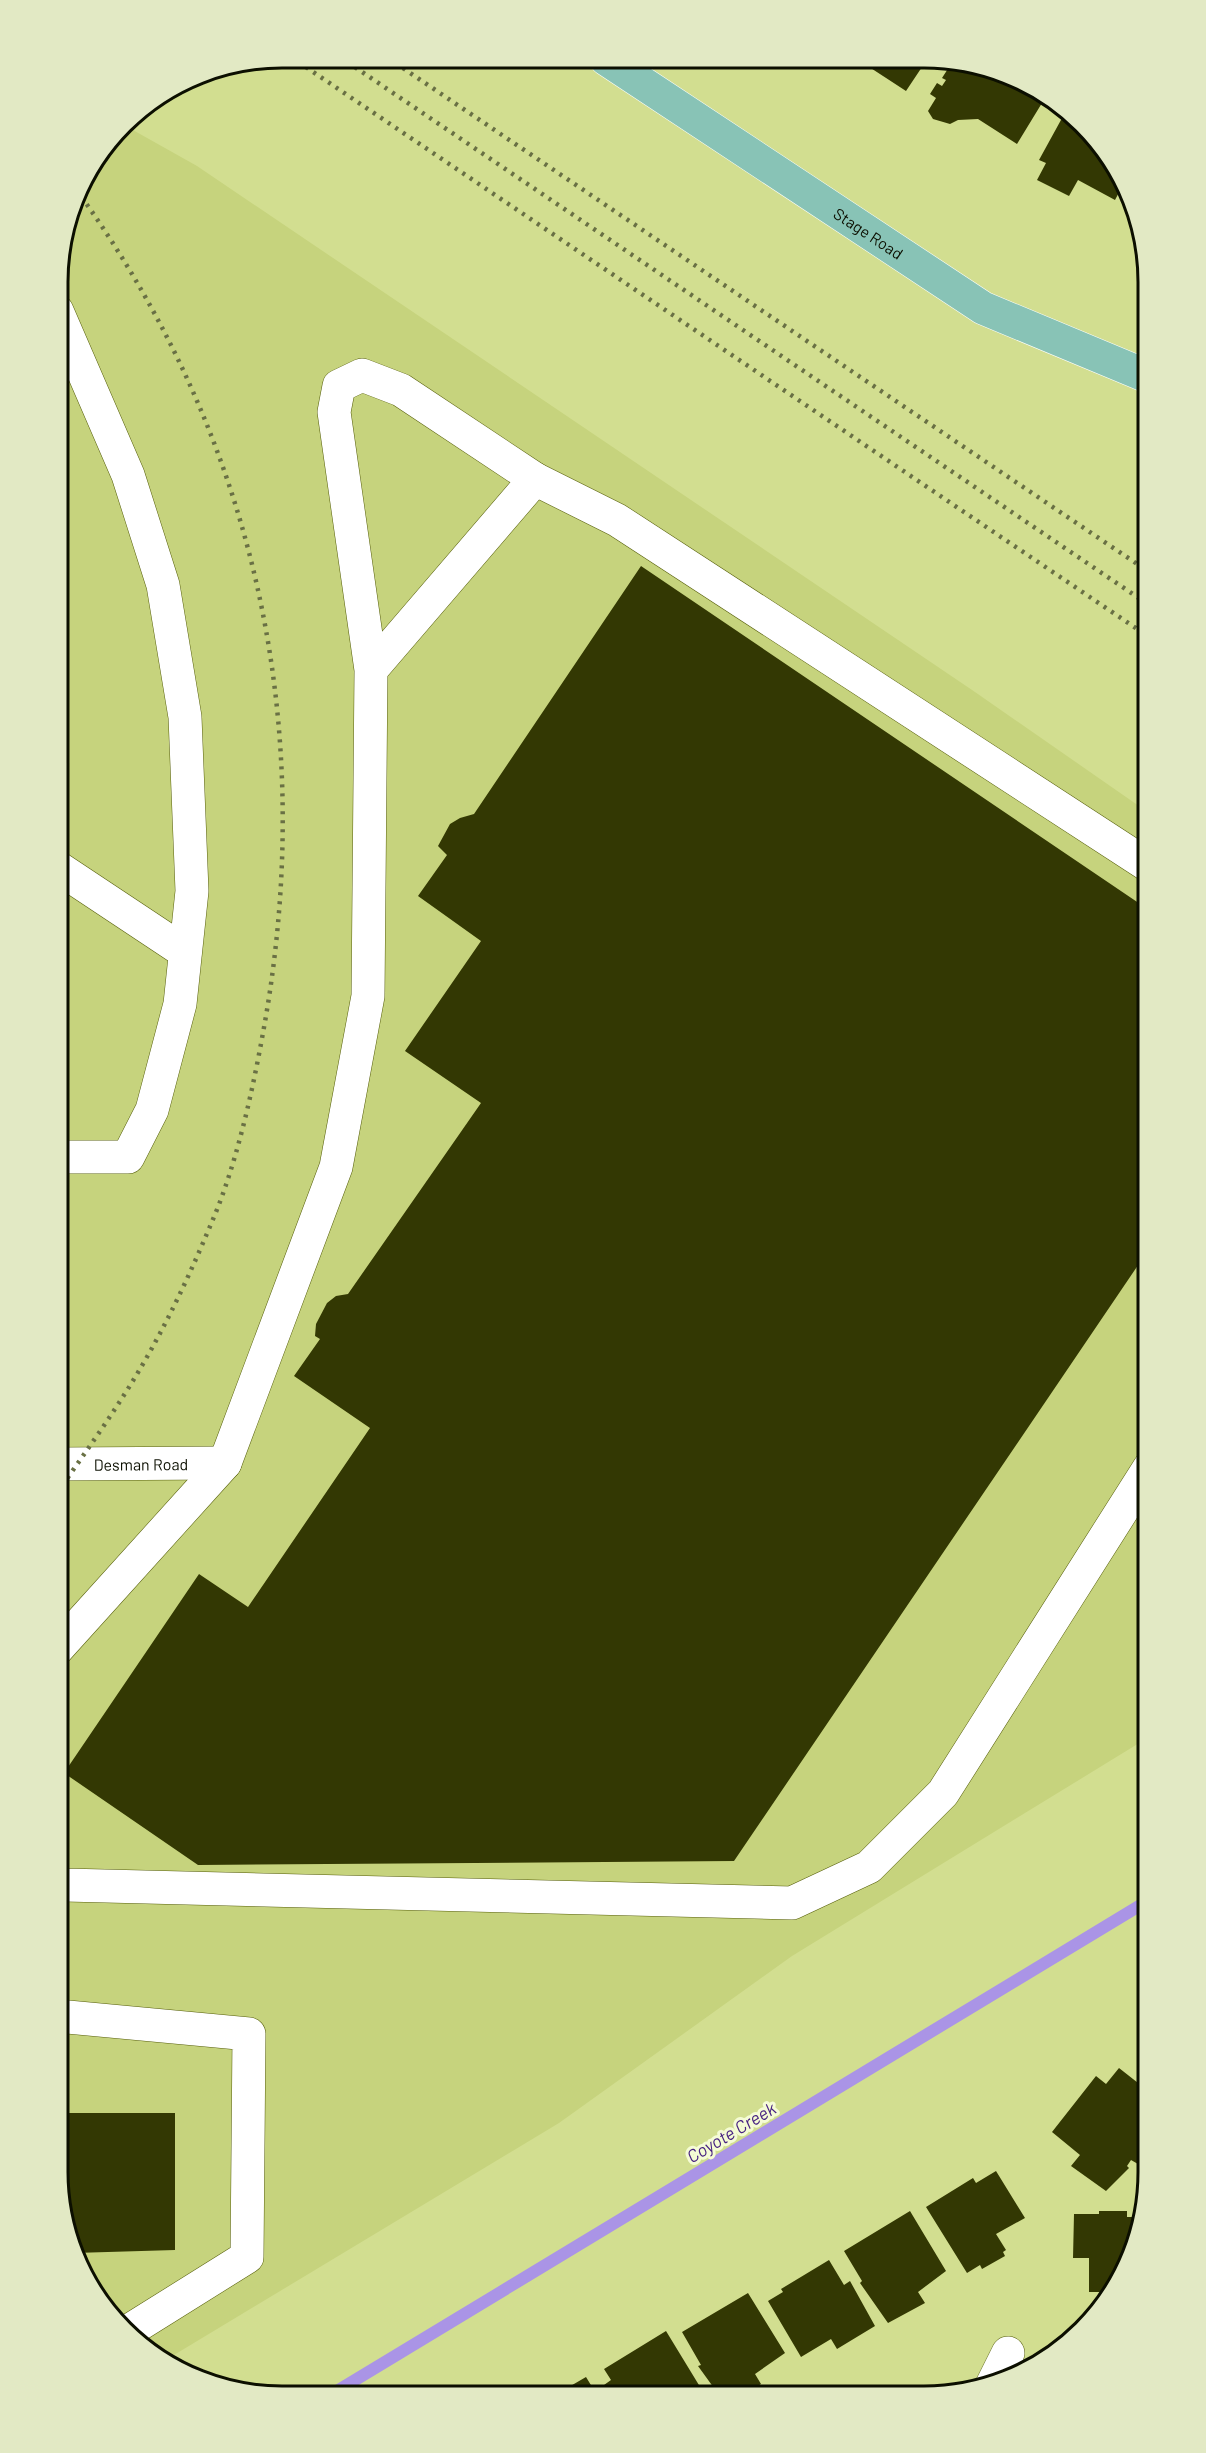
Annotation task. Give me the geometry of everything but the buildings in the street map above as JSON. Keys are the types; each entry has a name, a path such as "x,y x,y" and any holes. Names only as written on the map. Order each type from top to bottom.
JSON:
{"main road":[{"name":"Stage Road","path":"620,68 983,308 1138,372"}],"street":[{"path":"68,336 128,475 167,598 185,717 192,891 180,1004 152,1110 128,1157 68,1157"},
{"path":"68,1637 225,1463 336,1167 368,996 371,670 334,412 339,386 362,375 401,390 535,479 617,520 1138,859"},
{"path":"371,670 535,479"},
{"path":"68,874 185,952"},
{"name":"Desman Road","path":"68,1464 225,1463"},
{"path":"68,1885 792,1903 869,1867 943,1792 1138,1485"},
{"path":"68,2017 249,2034 247,2258 135,2327"},
{"path":"123,2316 154,2315"},
{"path":"999,2372 1008,2353"}],"shaded area":[{"path":"131,129 197,166 975,692 1138,805 1138,1744 792,1956 559,2123 173,2356 140,2332 112,2302 90,2266 75,2227 68,2185 68,268 75,226 84,200 96,175 112,151"}],"waterway":[{"name":"Coyote Creek","path":"345,2386 1138,1907"}],"railway":[{"path":"307,68 1138,630"},
{"path":"356,68 1138,598"},
{"path":"403,68 1138,565"},
{"path":"68,1477 138,1373 164,1326 208,1231 234,1161 266,1016 279,906 282,797 275,690 257,584 228,482 189,382 139,285 84,201"}]}
